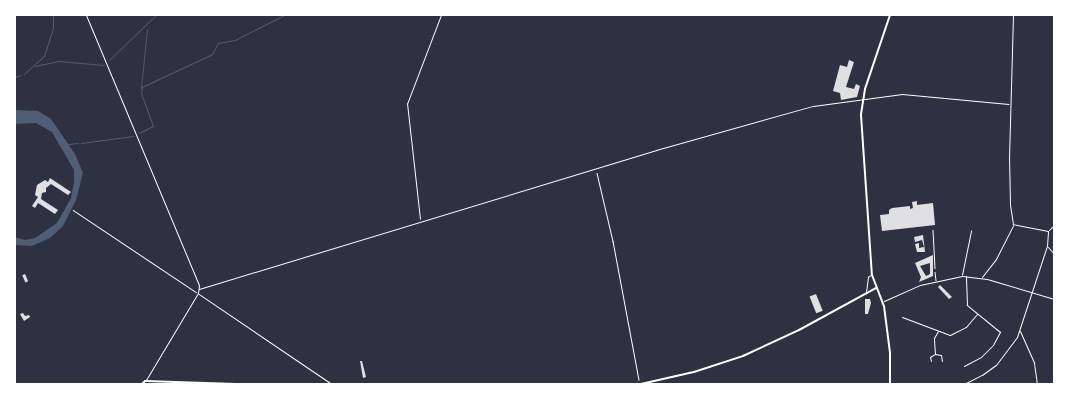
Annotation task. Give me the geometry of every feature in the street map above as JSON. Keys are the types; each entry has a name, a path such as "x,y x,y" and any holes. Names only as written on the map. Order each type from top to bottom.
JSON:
{"street":[{"path":"86,15 198,279 198,293 142,384"},
{"path":"890,15 863,99 862,122 872,275 883,301 890,353 890,384"},
{"path":"982,278 996,259 1013,224 1010,204 1010,104 1013,15"},
{"path":"199,289 783,113 863,99 908,95 1010,104"},
{"path":"1013,224 1048,231"},
{"path":"964,384 996,365 1006,354 1020,331 1047,246 1048,231 1054,225"},
{"path":"1047,246 1054,254"},
{"path":"883,301 936,280 962,276 982,278 1054,299"},
{"path":"964,366 981,358 993,345 1000,332 966,303 966,276"},
{"path":"640,384 694,372 743,356 799,330 876,288"},
{"path":"902,317 948,334 956,334 966,327 978,314"},
{"path":"935,354 934,338 939,330"},
{"path":"1020,331 1034,363 1037,384"},
{"path":"930,361 930,357 935,354 941,355 942,361"},
{"path":"145,381 236,384"}],"lane":[{"path":"73,210 332,384"},
{"path":"962,276 971,231"},
{"path":"935,272 936,280"},
{"path":"866,293 868,277 872,275"}],"path":[{"path":"420,223 407,104 441,15"},
{"path":"596,169 613,241 640,384"},
{"path":"933,230 935,272"}],"water":[{"path":"15,110 38,111 51,119 75,154 83,173 76,200 63,226 50,238 32,246 15,245 15,237 25,240 35,238 57,223 71,198 74,170 52,132 36,123 15,124"}],"building":[{"path":"849,60 854,62 846,87 854,89 856,84 860,86 857,97 841,100 840,93 833,91 840,65 847,67"},
{"path":"50,178 71,192 68,195 51,184 46,188 46,192 42,193 41,199 58,210 55,214 38,203 35,208 32,206 38,197 35,195 37,185 45,180 48,182"},
{"path":"917,201 917,205 933,203 935,225 882,231 880,215 889,214 889,210 892,208 910,206 910,209 913,208 912,202"},
{"path":"923,235 925,252 917,252 915,244 919,243 919,248 924,247 922,240 915,242 914,237"},
{"path":"933,255 933,276 919,282 921,277 915,263","holes":["930,263 930,274 926,276 920,266"]},
{"path":"25,274 28,281 25,283 22,275"},
{"path":"940,285 952,297 949,299 938,287"},
{"path":"816,294 823,311 816,313 810,297"},
{"path":"865,299 870,299 871,303 868,314 865,314"},
{"path":"23,313 25,316 29,315 30,317 24,321 20,314"},
{"path":"360,361 362,361 366,377 363,378"}],"waterway":[{"path":"24,74 44,56 53,28 53,15"},
{"path":"109,60 156,15"},
{"path":"139,133 153,126 141,93 142,87 212,54 218,43 235,40 284,15"},
{"path":"141,88 147,29"},
{"path":"35,66 58,61 104,65"},
{"path":"15,77 21,75"},
{"path":"81,143 134,136"},
{"path":"68,144 78,143"}]}
